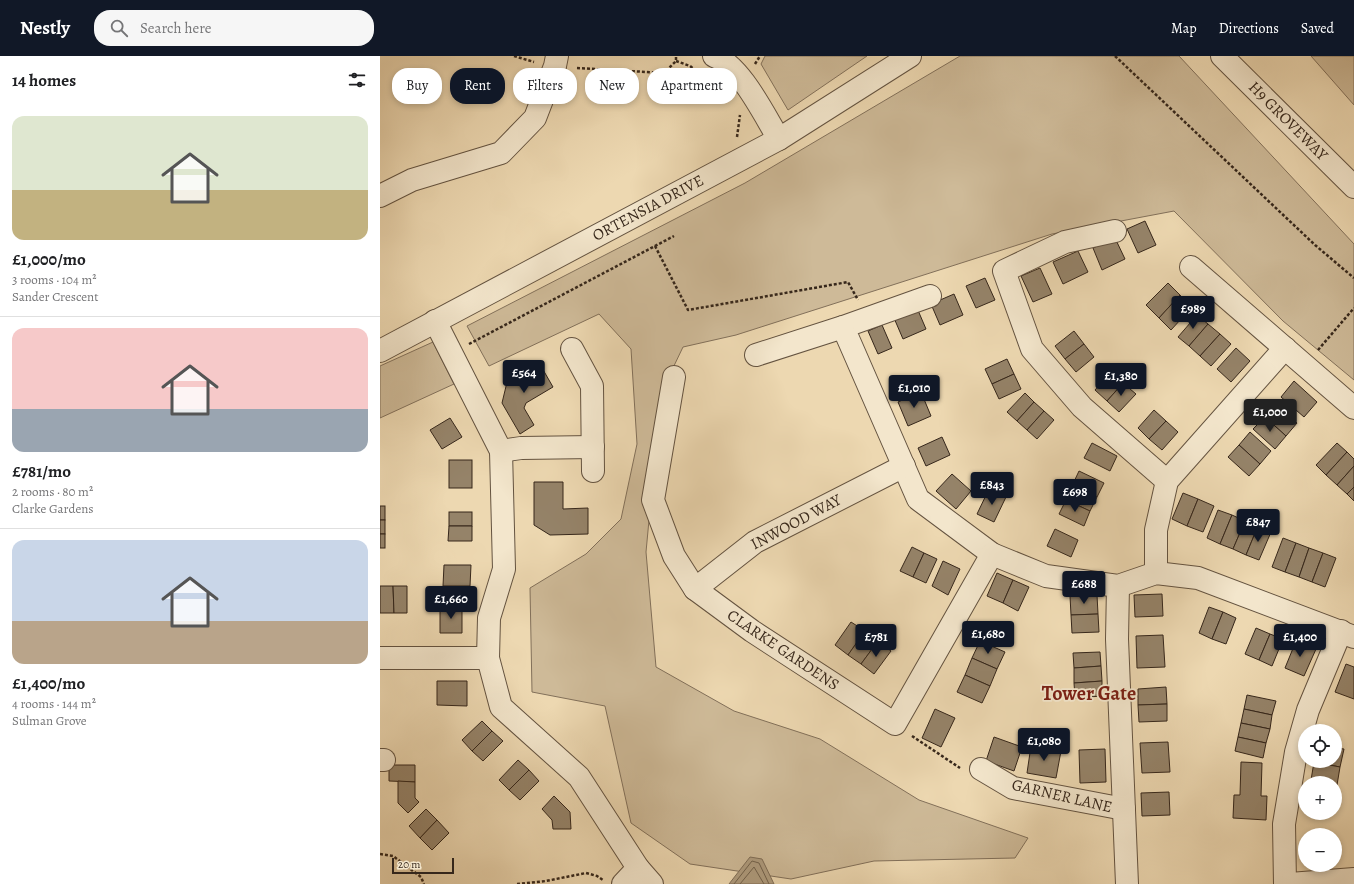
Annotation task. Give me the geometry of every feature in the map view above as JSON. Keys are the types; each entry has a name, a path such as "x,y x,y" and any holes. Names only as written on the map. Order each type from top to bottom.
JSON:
{"street":[{"name":"ORTENSIA DRIVE","path":"380,351 779,139 910,56"},
{"name":"H9 GROVEWAY","path":"1222,56 1354,187"},
{"path":"722,57 750,91 779,139"},
{"path":"380,196 412,180 501,153 535,118 556,61"},
{"path":"1115,231 1065,242 1004,271 1032,349 1082,407 1167,481"},
{"path":"1191,267 1354,408"},
{"path":"756,355 867,319 930,296"},
{"path":"435,321 501,451 504,569 489,618 488,658 502,707 579,777 638,868 652,884"},
{"path":"843,327 918,499 992,554 1046,576 1118,586 1156,574 1198,578 1347,634 1308,710 1296,752 1284,824 1285,884"},
{"path":"1156,574 1156,530 1167,481 1285,348"},
{"path":"572,349 592,386 593,471"},
{"name":"CLARKE GARDENS","path":"674,377 654,500 674,556 695,589 752,632 895,724 992,554"},
{"path":"501,451 521,448 592,447"},
{"name":"INWOOD WAY","path":"695,589 755,542 904,466"},
{"name":"GARNER LANE","path":"1118,586 1117,639 1127,884"},
{"path":"380,658 488,658"},
{"name":"GARNER LANE","path":"981,769 1013,788 1124,809"},
{"path":"623,884 638,868"},
{"path":"1290,884 1354,879"}],"path":[{"path":"514,56 518,58 664,73 676,61 676,56"},
{"path":"1115,56 1315,245 1354,278"},
{"path":"676,61 693,68"},
{"path":"737,140 740,112"},
{"path":"464,346 674,236"},
{"path":"655,246 688,310 848,282 867,319"},
{"path":"1304,365 1354,308"},
{"path":"380,854 393,856 421,878 424,884"},
{"path":"518,884 546,881 586,873 597,876 608,884"}],"shaded area":[{"path":"765,56 867,56 788,110 761,64"},
{"path":"960,56 1179,56 1354,244 1354,380 1283,321 1174,211 1052,234 736,335 683,347 661,393 646,552 656,667 734,711 820,739 919,800 1028,838 1015,858 874,861 791,879 690,864 631,823 605,706 532,692 530,588 586,554 621,519 637,444 631,349 599,314 489,366 467,326 745,183"},
{"path":"1311,56 1354,56 1354,105"},
{"path":"433,342 454,384 380,418 380,366"}],"water":[{"path":"750,857 762,859 774,884 729,884"}],"building":[{"path":"1145,221 1156,245 1138,253 1127,229"},
{"path":"1115,238 1125,259 1102,270 1093,248"},
{"path":"1078,251 1088,272 1063,284 1053,262"},
{"path":"1040,268 1052,294 1033,302 1021,276"},
{"path":"985,278 995,300 976,308 966,286"},
{"path":"1168,283 1180,295 1159,318 1146,305"},
{"path":"954,294 963,315 940,325 931,304"},
{"path":"1180,295 1192,307 1171,330 1159,318"},
{"path":"917,308 926,329 903,339 894,318"},
{"path":"1197,315 1208,324 1189,346 1178,337"},
{"path":"1208,324 1220,334 1200,356 1189,346"},
{"path":"882,325 892,348 878,354 868,331"},
{"path":"1074,331 1084,344 1065,359 1055,346"},
{"path":"1220,334 1231,344 1211,366 1200,356"},
{"path":"1084,344 1094,357 1076,372 1065,359"},
{"path":"1236,348 1250,361 1231,382 1217,369"},
{"path":"1007,359 1014,374 992,384 985,369"},
{"path":"538,361 553,387 526,403 524,408 534,425 520,434 502,403 508,378"},
{"path":"1111,372 1123,383 1107,401 1095,390"},
{"path":"1014,374 1021,389 999,399 992,384"},
{"path":"1294,381 1317,402 1304,417 1281,397"},
{"path":"1123,383 1136,394 1119,412 1107,401"},
{"path":"921,392 931,416 908,426 898,402"},
{"path":"1025,393 1034,402 1017,421 1007,412"},
{"path":"1034,402 1044,411 1027,430 1017,421"},
{"path":"1276,405 1297,423 1286,436 1265,417"},
{"path":"1154,410 1166,421 1149,439 1138,428"},
{"path":"1044,411 1054,420 1037,439 1027,430"},
{"path":"1265,417 1286,436 1275,449 1253,429"},
{"path":"450,418 462,437 442,449 430,430"},
{"path":"1166,421 1178,432 1162,450 1149,439"},
{"path":"1250,432 1271,451 1260,464 1239,445"},
{"path":"942,437 950,455 926,466 918,448"},
{"path":"1092,443 1117,456 1110,471 1084,458"},
{"path":"1337,443 1347,452 1326,475 1316,465"},
{"path":"1239,445 1260,464 1249,476 1228,457"},
{"path":"1347,452 1354,459 1354,466 1337,485 1326,475"},
{"path":"449,460 472,460 472,488 449,488"},
{"path":"1354,466 1354,487 1347,494 1337,485"},
{"path":"1079,471 1104,483 1097,497 1072,486"},
{"path":"952,474 971,491 956,509 936,491"},
{"path":"534,482 563,482 563,509 588,508 588,534 550,535 534,525"},
{"path":"1072,486 1097,497 1090,511 1066,500"},
{"path":"1354,487 1354,501 1347,494"},
{"path":"989,489 1006,497 994,522 977,514"},
{"path":"1183,493 1198,499 1187,526 1172,519"},
{"path":"1198,499 1214,506 1203,532 1187,526"},
{"path":"1066,500 1090,511 1084,526 1059,514"},
{"path":"380,506 385,506 385,520 380,520"},
{"path":"1218,510 1232,515 1220,544 1207,538"},
{"path":"449,512 472,512 472,526 449,526"},
{"path":"1232,515 1245,521 1233,549 1220,544"},
{"path":"380,520 385,520 385,534 380,534"},
{"path":"1245,521 1258,526 1246,555 1233,549"},
{"path":"449,526 472,526 472,541 448,541"},
{"path":"1258,526 1271,532 1259,560 1246,555"},
{"path":"1055,529 1078,540 1071,557 1047,546"},
{"path":"380,534 385,534 385,548 380,548"},
{"path":"1283,538 1296,543 1285,572 1272,567"},
{"path":"1296,543 1309,548 1299,577 1285,572"},
{"path":"912,547 924,553 913,577 900,571"},
{"path":"1309,548 1323,553 1312,582 1299,577"},
{"path":"924,553 937,559 926,583 913,577"},
{"path":"1323,553 1336,558 1325,587 1312,582"},
{"path":"943,561 960,569 948,595 932,586"},
{"path":"444,565 471,565 470,586 443,586"},
{"path":"997,573 1013,580 1003,603 987,596"},
{"path":"1013,580 1029,587 1018,611 1003,603"},
{"path":"380,586 393,586 394,613 380,613"},
{"path":"393,586 407,586 407,613 394,613"},
{"path":"1162,594 1163,616 1135,617 1134,595"},
{"path":"1097,595 1098,614 1071,615 1070,596"},
{"path":"440,606 462,607 462,633 440,633"},
{"path":"1209,607 1223,612 1212,639 1199,633"},
{"path":"1223,612 1236,618 1226,644 1212,639"},
{"path":"1098,614 1099,632 1072,633 1071,615"},
{"path":"851,622 865,631 848,655 835,645"},
{"path":"1256,628 1270,634 1259,660 1245,654"},
{"path":"865,631 878,641 861,664 848,655"},
{"path":"1270,634 1283,639 1272,666 1259,660"},
{"path":"1163,635 1165,667 1137,668 1136,636"},
{"path":"878,641 891,651 874,674 861,664"},
{"path":"980,641 1005,652 997,669 972,658"},
{"path":"1296,641 1316,649 1304,676 1285,668"},
{"path":"1100,652 1101,666 1074,668 1073,653"},
{"path":"972,658 997,669 990,686 965,675"},
{"path":"1346,664 1354,667 1354,699 1335,692"},
{"path":"1101,666 1102,681 1074,683 1074,668"},
{"path":"965,675 990,686 982,703 957,692"},
{"path":"437,681 467,681 467,706 437,705"},
{"path":"1102,681 1102,696 1075,698 1074,683"},
{"path":"1166,687 1167,704 1138,705 1138,689"},
{"path":"1247,695 1276,701 1272,715 1244,709"},
{"path":"1167,704 1167,721 1139,722 1138,705"},
{"path":"935,709 955,718 941,747 922,738"},
{"path":"1244,709 1272,715 1270,729 1241,723"},
{"path":"482,721 492,731 472,751 462,740"},
{"path":"1241,723 1270,729 1266,743 1238,737"},
{"path":"492,731 503,741 483,761 472,751"},
{"path":"994,737 1022,747 1014,771 986,761"},
{"path":"1238,737 1266,743 1263,758 1235,751"},
{"path":"1168,742 1170,772 1142,773 1140,743"},
{"path":"1031,746 1061,751 1056,778 1027,773"},
{"path":"1105,749 1106,782 1080,783 1079,750"},
{"path":"518,760 529,770 509,790 499,780"},
{"path":"1241,762 1262,763 1261,796 1267,796 1266,820 1233,818 1234,795 1240,795"},
{"path":"389,765 415,765 415,782 389,781"},
{"path":"1313,768 1340,768 1338,776 1312,776"},
{"path":"529,770 539,781 520,800 509,790"},
{"path":"398,781 415,782 415,798 419,802 408,813 398,803"},
{"path":"1169,792 1170,815 1142,816 1141,793"},
{"path":"554,796 570,812 571,829 553,829 552,820 542,809"},
{"path":"426,809 437,820 420,838 409,826"},
{"path":"437,820 449,833 432,850 420,838"}],"district":[{"name":"Tower Gate","path":"1089,693"}]}
